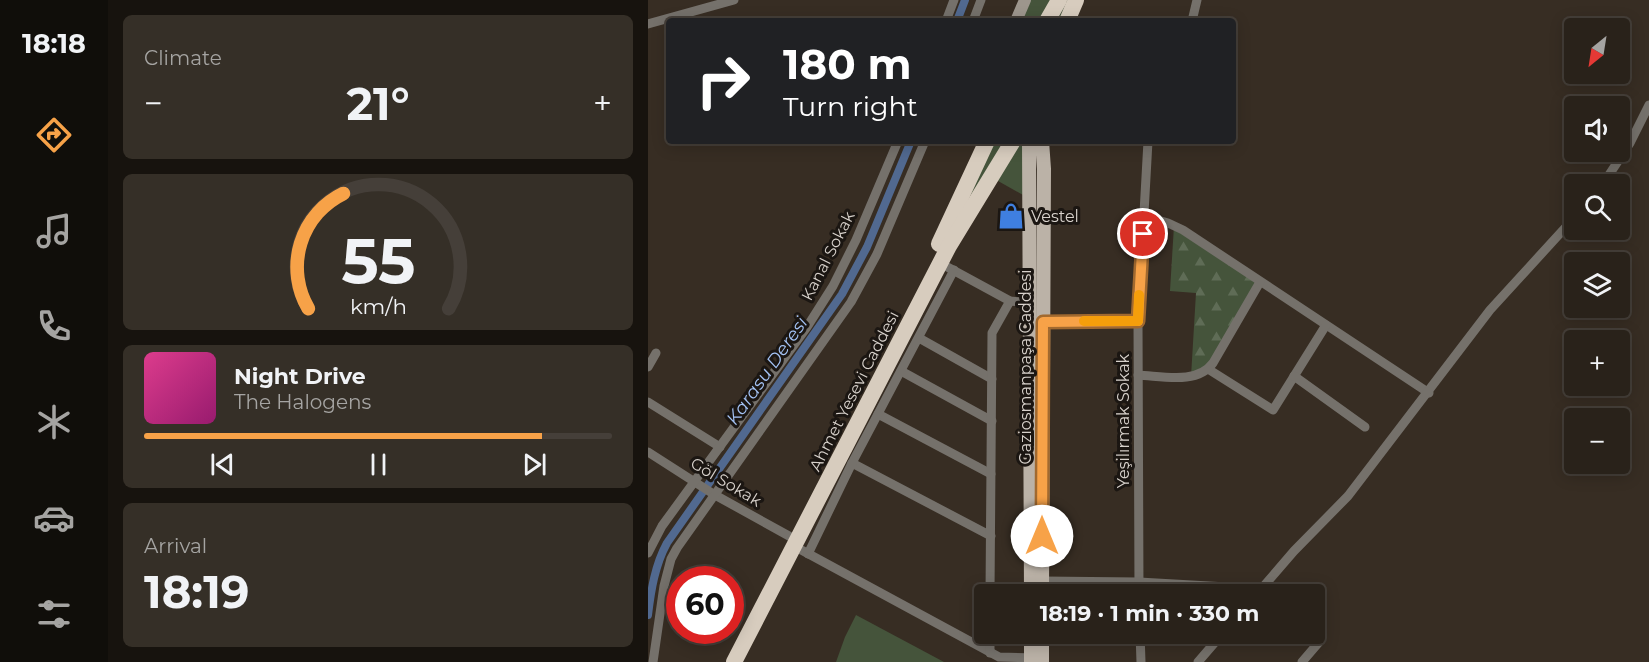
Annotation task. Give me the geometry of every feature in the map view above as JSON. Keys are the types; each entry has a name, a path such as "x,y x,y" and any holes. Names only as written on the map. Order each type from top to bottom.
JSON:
{"highway":[{"path":"1049,18 1059,0"},
{"path":"1068,18 1076,0"},
{"name":"Ahmet Yesevi Caddesi","path":"723,662 797,545 986,144"},
{"name":"Ahmet Yesevi Caddesi","path":"734,662 1011,144"}],"main road":[{"name":"Gaziosmanpaşa Caddesi","path":"1029,144 1031,584"},
{"name":"Gaziosmanpaşa Caddesi","path":"1042,144 1042,584"},
{"path":"1033,644 1036,660"},
{"path":"1036,660 1040,644"}],"street":[{"path":"670,18 734,0"},
{"path":"947,18 954,0"},
{"path":"974,18 981,0"},
{"path":"1017,18 1025,0"},
{"path":"1193,18 1197,0"},
{"path":"648,24 666,19"},
{"path":"1610,174 1625,152 1649,105"},
{"name":"Kanal Sokak","path":"648,553 652,534 695,482 807,327 833,286 856,240 897,144"},
{"path":"653,662 664,586 671,559 683,537 851,302 877,254 924,144"},
{"name":"Yeşilırmak Sokak","path":"1139,582 1138,321 1148,144"},
{"path":"1144,216 1183,230 1429,393"},
{"path":"1268,584 1294,551 1348,496 1429,393 1490,310 1564,228"},
{"path":"797,545 852,463 918,338 947,267 1010,301 1030,303"},
{"path":"1138,375 1191,377 1202,374 1208,369 1260,282"},
{"path":"990,584 992,333 1010,301"},
{"path":"1043,322 1138,321"},
{"path":"1208,369 1273,410 1326,325"},
{"path":"918,338 992,379"},
{"path":"648,367 657,353"},
{"path":"901,371 992,421"},
{"path":"1294,376 1365,427"},
{"path":"648,402 720,447"},
{"path":"878,414 991,474"},
{"name":"Göl Sokak","path":"648,452 797,545 990,653 999,657 1036,660"},
{"path":"852,463 991,536"},
{"path":"1100,584 1139,582 1164,584"},
{"path":"990,644 990,653"},
{"path":"1140,644 1141,662"},
{"path":"1198,662 1214,644"},
{"path":"1302,662 1317,644"}],"green space":[{"path":"1025,0 1076,0 1068,18 1017,18"},
{"path":"986,144 1029,144 1030,199 991,177 963,221"},
{"path":"1174,226 1260,282 1215,359 1191,377 1196,293 1170,291"},
{"path":"856,615 944,662 836,662"}],"waterway":[{"name":"Karasu Deresi","path":"958,18 965,0"},
{"name":"Karasu Deresi","path":"648,615 654,578 667,543 842,294 867,247 910,144"}],"slow traffic":[{"path":"1084,321 1138,321 1139,295"}],"place":[{"name":"Vestel","path":"1011,216"}],"route":[{"path":"1042,536 1043,322 1138,321 1143,234"}]}
